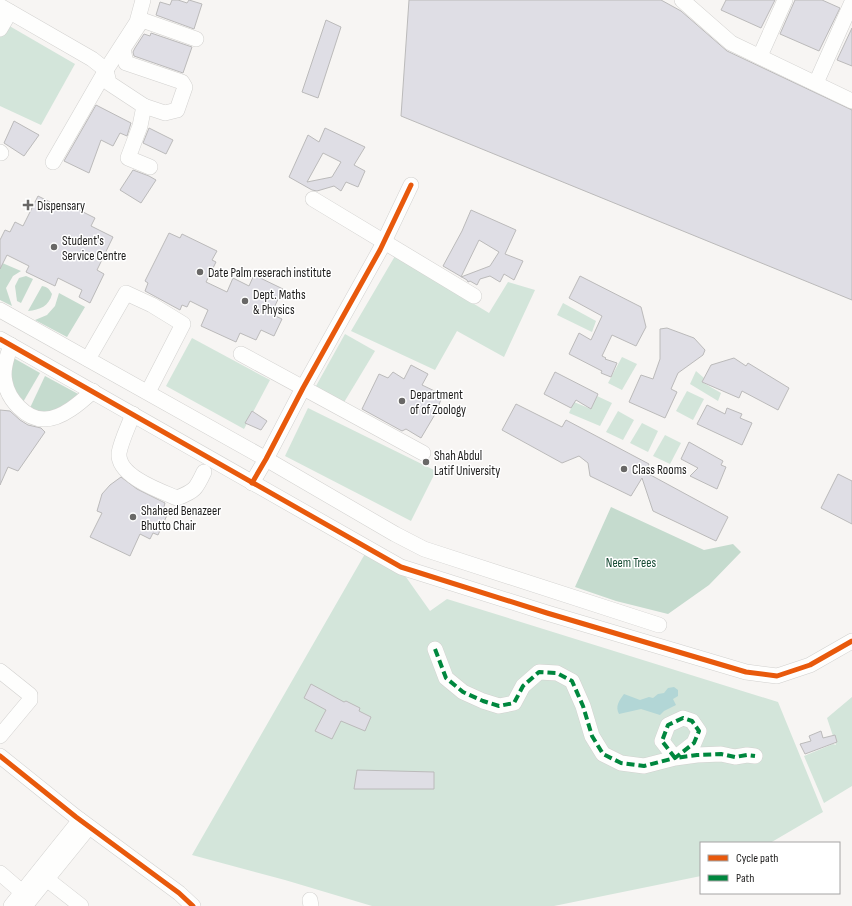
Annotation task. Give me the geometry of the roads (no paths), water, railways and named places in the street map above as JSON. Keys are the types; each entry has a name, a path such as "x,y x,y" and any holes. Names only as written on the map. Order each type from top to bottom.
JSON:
{"street":[{"path":"53,162 106,70 137,22 143,0"},
{"path":"682,0 730,43 852,101"},
{"path":"760,56 785,0"},
{"path":"816,83 852,2"},
{"path":"0,29 5,9 92,59 106,70 109,83 144,106 165,113 177,110 185,87 182,82 126,63 123,49 142,20 196,39"},
{"path":"144,106 140,126 128,158 150,167"},
{"path":"252,483 384,241 411,185"},
{"path":"313,199 474,296"},
{"path":"88,358 126,293 152,305 183,324 148,392"},
{"path":"0,310 266,459 359,514 424,549 659,625"},
{"path":"93,392 63,414 45,419 27,414 19,408 13,400 4,382 5,342 402,567 547,613 746,672 777,676 810,665 852,641"},
{"path":"241,354 423,453"},
{"path":"133,414 119,458 122,465 135,478 177,498 191,493 197,486 204,472"},
{"path":"547,613 555,591"},
{"path":"435,649 446,678 463,692 499,706 514,703 523,686 539,672 557,673 572,681 583,706 592,736 603,754 621,763 644,766 675,758 697,755 721,754 735,757 747,755 755,756"},
{"path":"0,672 30,695 30,700 0,736"},
{"path":"0,756 85,823 179,893 193,906"},
{"path":"11,906 23,899 85,823"},
{"path":"0,874 23,899"},
{"path":"43,875 81,906"}],"water":[{"path":"674,687 678,690 678,696 673,699 676,705 664,711 660,715 641,709 619,714 619,701 624,694 640,700 649,697 653,698 658,694 664,693 668,688"}],"place":[{"name":"Dispensary","path":"28,205"},
{"name":"Student's Service Centre","path":"54,247"},
{"name":"Date Palm reserach institute","path":"200,272"},
{"name":"Dept. Maths & Physics","path":"245,301"},
{"name":"Department of of Zoology","path":"402,401"},
{"name":"Shah Abdul Latif University","path":"426,462"},
{"name":"Class Rooms","path":"624,469"},
{"name":"Shaheed Benazeer Bhutto Chair","path":"133,517"}],"park label":[{"name":"Neem Trees","path":"631,562"}]}
